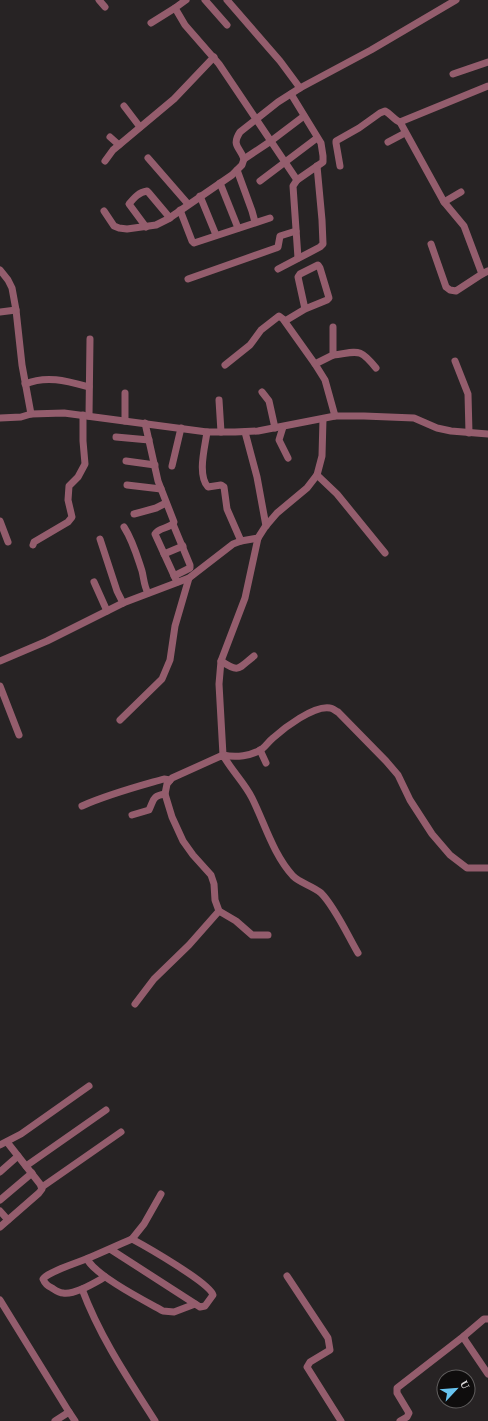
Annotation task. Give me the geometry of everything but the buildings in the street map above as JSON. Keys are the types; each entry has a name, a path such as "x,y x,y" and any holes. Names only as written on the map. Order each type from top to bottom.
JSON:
{"street":[{"path":"99,0 105,7"},
{"path":"150,23 186,0"},
{"path":"205,0 227,24"},
{"path":"227,0 280,60 300,88"},
{"path":"244,159 236,144 236,139 240,132 256,119 300,88 371,50 456,0"},
{"path":"175,8 185,24 214,57 298,180"},
{"path":"105,161 119,145 174,99 214,57"},
{"path":"454,74 488,62"},
{"path":"400,122 488,86"},
{"path":"291,94 321,143 323,156 322,162 298,180 293,186 298,258"},
{"path":"124,106 140,128"},
{"path":"340,166 336,141 385,111 388,112 396,121 400,122 444,202 464,226 485,273 456,291 450,290 446,287 430,244"},
{"path":"104,211 114,226 119,228 127,229 156,225 170,218 220,183 242,166 244,159 304,116"},
{"path":"388,142 405,133"},
{"path":"110,137 119,145"},
{"path":"260,180 317,138"},
{"path":"148,158 188,204"},
{"path":"278,269 323,244 317,166"},
{"path":"237,170 255,222"},
{"path":"220,183 238,228"},
{"path":"146,226 129,204 136,196 145,191 148,192 170,218"},
{"path":"444,202 461,192"},
{"path":"200,196 216,235"},
{"path":"180,210 193,242 270,218"},
{"path":"188,279 276,248 280,236 296,231"},
{"path":"285,321 305,309 330,298 318,265 300,274 298,277 305,309"},
{"path":"0,270 12,288 25,384 31,414"},
{"path":"0,312 16,310"},
{"path":"225,365 250,345 261,330 279,316 285,321 325,380 334,416"},
{"path":"332,355 333,327"},
{"path":"33,545 34,542 68,522 72,517 68,500 69,486 78,477 85,464 82,441 89,387 90,339"},
{"path":"315,364 332,355 360,352 365,354 376,368"},
{"path":"454,361 468,394 469,433"},
{"path":"25,384 44,379 64,380 89,387"},
{"path":"262,392 268,401 279,427 279,440 288,458"},
{"path":"125,393 126,421"},
{"path":"220,400 221,432"},
{"path":"0,418 21,417 31,414 64,413 207,432 245,432 334,416 350,415 414,418 437,428 469,433 488,434"},
{"path":"323,419 322,456 317,475 307,488 277,513 258,538 245,598 221,661 219,684 223,755 228,765 244,783 283,863 294,877 321,893 333,908 358,953"},
{"path":"0,661 47,641 123,603 148,593 176,579 190,568 158,481 145,423"},
{"path":"172,466 181,428"},
{"path":"207,432 202,471 203,479 208,486 224,486 227,509 241,541"},
{"path":"245,432 257,477 266,526"},
{"path":"116,437 149,440"},
{"path":"126,461 154,465"},
{"path":"317,475 336,494 385,553"},
{"path":"127,485 161,489"},
{"path":"133,512 149,510 166,503"},
{"path":"173,524 158,530 155,534 176,579"},
{"path":"1,525 8,542"},
{"path":"124,527 133,543 148,593"},
{"path":"176,579 189,578 202,570 233,544 258,538"},
{"path":"100,539 117,591 123,603"},
{"path":"164,554 183,546"},
{"path":"120,720 162,679 170,660 175,626 189,578"},
{"path":"94,582 107,611"},
{"path":"221,661 234,669 240,667 254,656"},
{"path":"0,686 19,735"},
{"path":"268,935 254,936 227,915 219,911 215,900 214,884 211,876 183,842 172,817 165,794 167,784 170,780 180,774 223,755 244,756 260,750 292,723 315,710 329,708 338,712 386,761 398,775 410,800 432,834 450,855 467,868 488,868"},
{"path":"260,750 266,763"},
{"path":"82,806 101,797 164,779 170,780"},
{"path":"132,815 149,810 153,799 165,794"},
{"path":"135,1004 154,979 189,945 219,911"},
{"path":"0,1145 21,1134 89,1086"},
{"path":"26,1166 106,1110"},
{"path":"0,1227 39,1193 42,1187 121,1132"},
{"path":"7,1142 42,1187"},
{"path":"0,1172 18,1156"},
{"path":"0,1200 32,1173"},
{"path":"105,1277 82,1289 62,1293 46,1284 43,1280 66,1267 132,1239 144,1224 161,1194"},
{"path":"0,1211 8,1220"},
{"path":"110,1249 200,1307 204,1306 213,1297 212,1291 189,1274 132,1239"},
{"path":"87,1259 92,1267 105,1277 163,1311 174,1312 195,1304"},
{"path":"287,1276 328,1338 330,1350 310,1362 307,1367 341,1421"},
{"path":"82,1289 90,1312 103,1338 155,1421"},
{"path":"0,1300 74,1421"},
{"path":"400,1421 409,1413 397,1393 397,1388 484,1319 488,1319"},
{"path":"464,1336 465,1340 488,1374"},
{"path":"55,1421 69,1412"}]}
